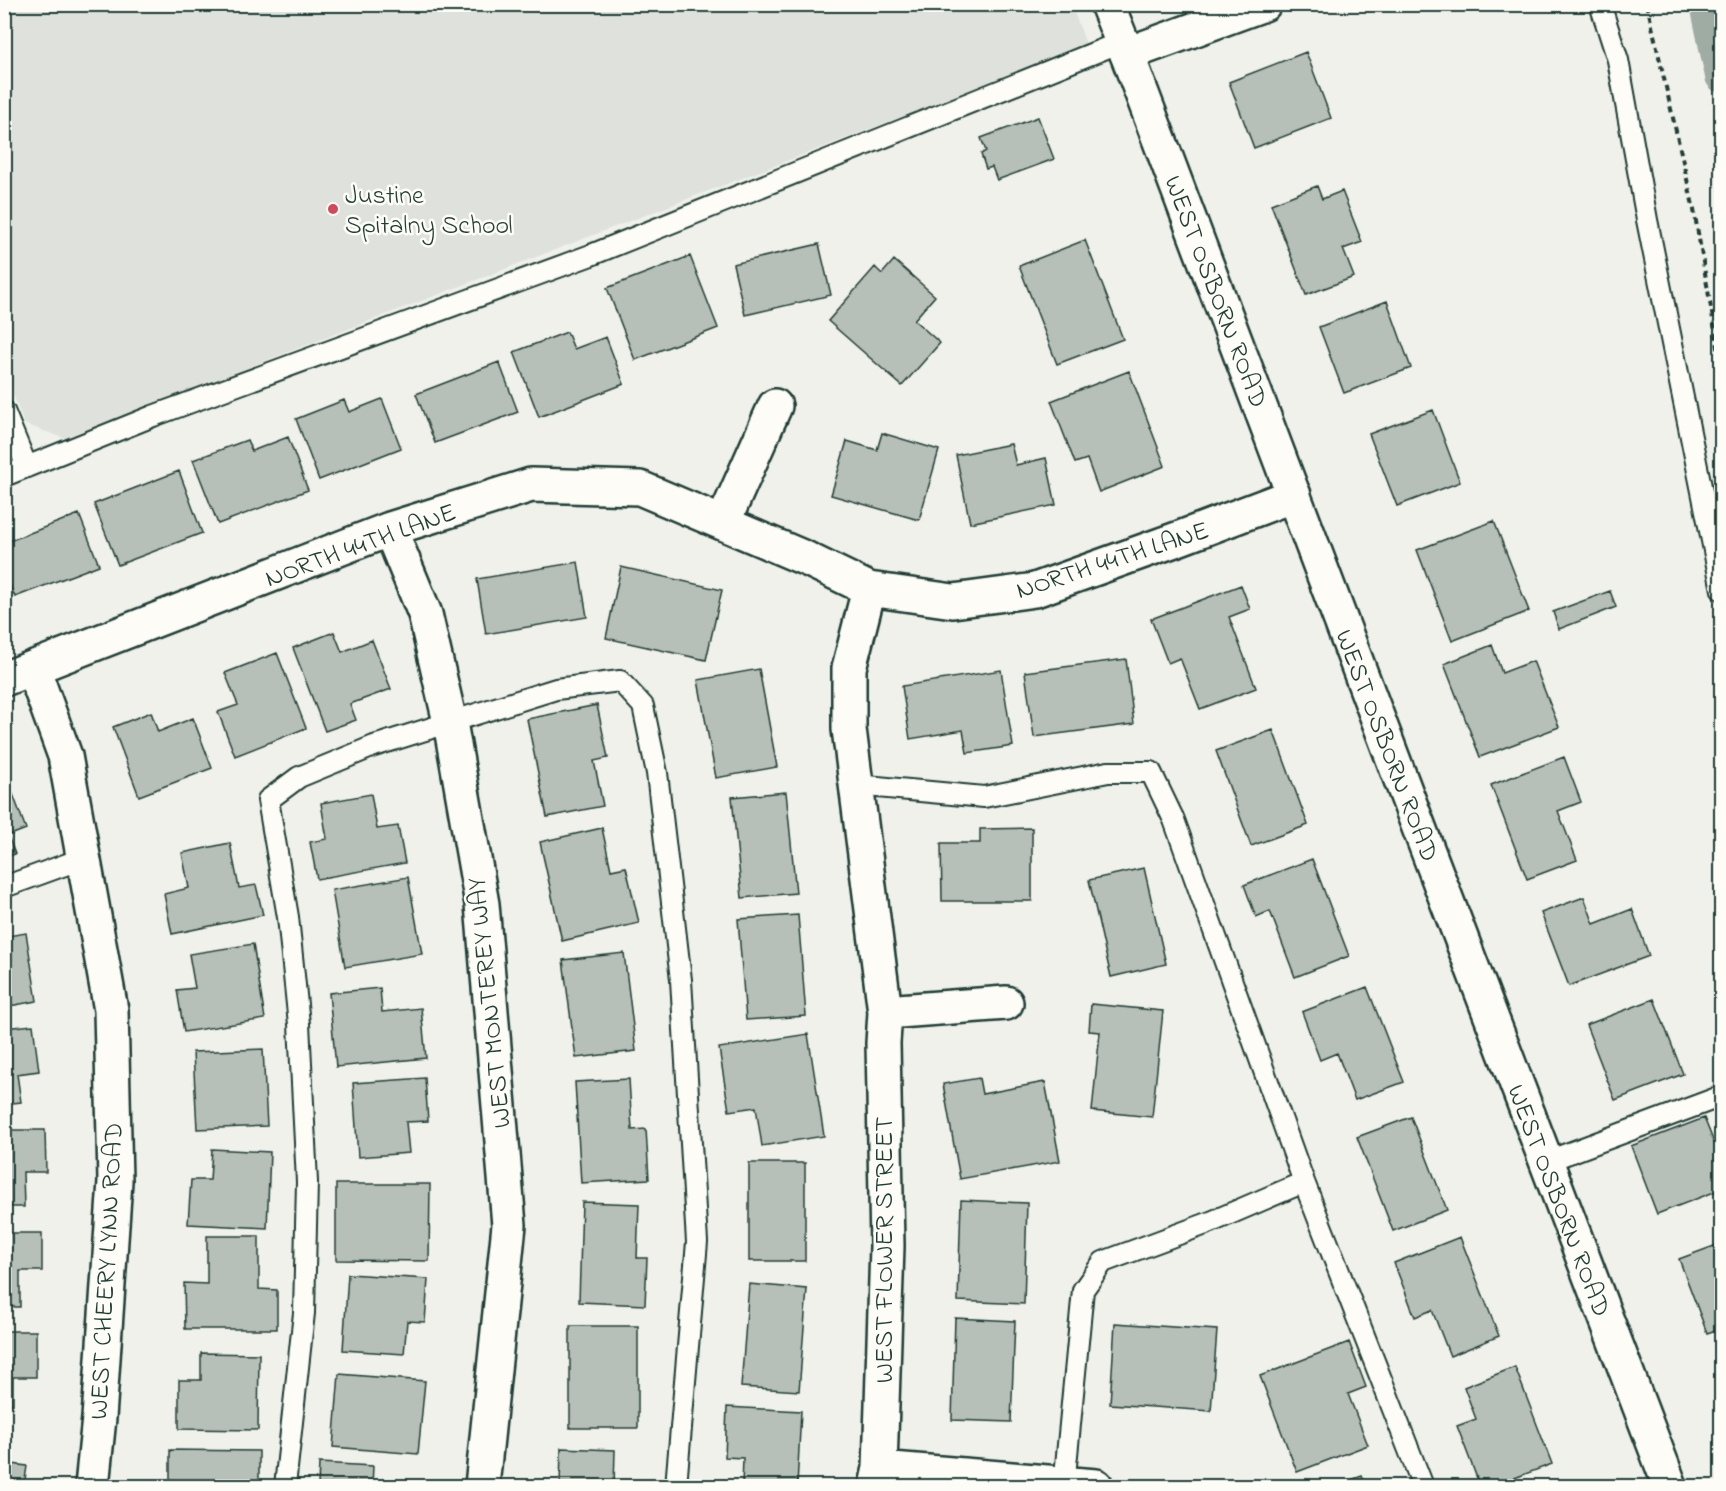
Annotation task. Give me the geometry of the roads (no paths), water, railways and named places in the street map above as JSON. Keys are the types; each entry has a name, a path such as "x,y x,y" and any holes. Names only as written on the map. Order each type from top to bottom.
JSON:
{"street":[{"name":"WEST OSBORN ROAD","path":"1107,4 1670,1486"},
{"path":"1124,48 1264,4"},
{"path":"723,523 775,406"},
{"name":"NORTH 44TH LANE","path":"19,674 390,529 531,484 640,488 869,589 953,602 1035,590 1294,495"},
{"name":"WEST MONTEREY WAY","path":"390,529 425,614 450,722 482,904 509,1225 482,1486"},
{"name":"WEST FLOWER STREET","path":"869,589 849,668 849,729 885,1012 883,1043 887,1246 878,1478"},
{"name":"WEST CHEERY LYNN ROAD","path":"19,674 65,756 111,1010 115,1181 99,1418 92,1486"},
{"path":"885,1012 1006,1003"},
{"path":"878,1478 1075,1486"}],"lane":[{"path":"1600,4 1618,60 1647,220 1722,590"},
{"path":"4,476 153,416 591,255 1124,48"},
{"path":"4,411 27,467"},
{"path":"285,1486 304,1313 307,1182 298,1013 288,917 268,800 299,777 374,746 556,688 620,681 643,706 657,773 681,980 697,1242 676,1486"},
{"path":"856,785 984,797 1108,772 1151,772 1174,820 1304,1182 1423,1486"},
{"path":"4,887 84,858"},
{"path":"1545,1162 1722,1096"},
{"path":"1075,1486 1083,1290 1103,1262 1211,1222 1304,1182"}],"waterway":[{"path":"1707,4 1722,76"}],"place":[{"name":"Justine Spitalny School","path":"333,209"}]}
